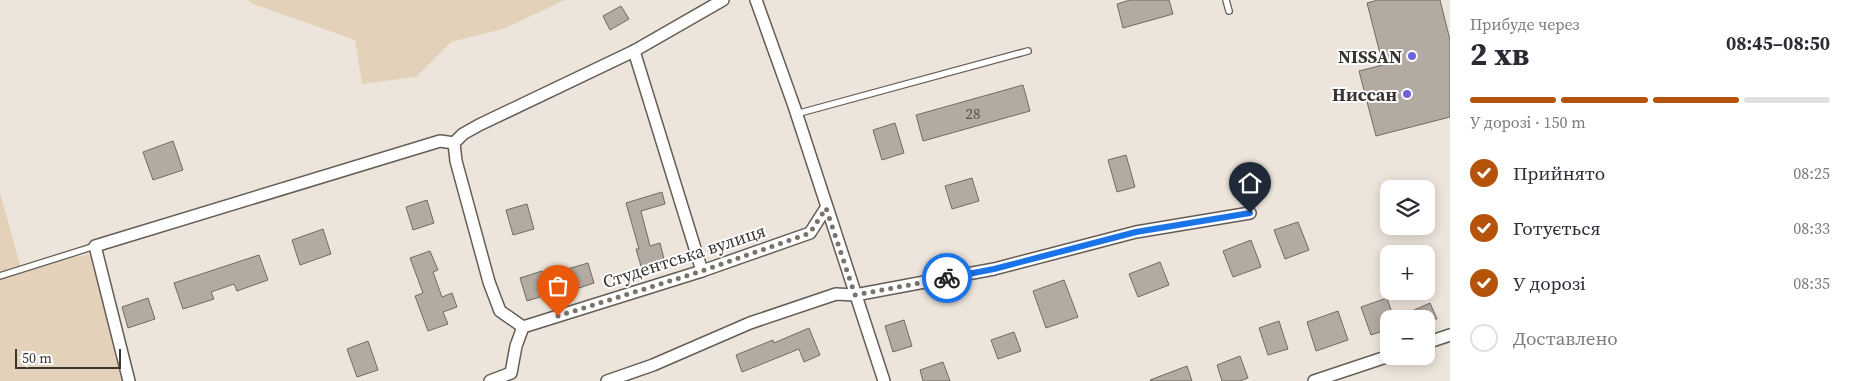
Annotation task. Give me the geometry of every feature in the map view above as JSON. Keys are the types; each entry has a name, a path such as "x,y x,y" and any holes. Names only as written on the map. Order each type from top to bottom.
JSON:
{"street":[{"path":"454,143 463,134 479,125 634,50 723,0"},
{"path":"756,0 796,114 884,381"},
{"path":"634,50 702,271"},
{"path":"128,381 95,246 440,140 454,143"},
{"path":"454,143 456,161 489,282 500,310 523,327 516,346 513,377 490,381"},
{"name":"Студентська вулиця","path":"523,327 702,271 810,233 826,208"},
{"path":"607,381 653,365 750,323 836,294 855,295 994,269 1136,232 1250,213"},
{"path":"1435,340 1450,334"},
{"path":"1314,381 1380,359"}],"lane":[{"path":"1226,0 1229,11"},
{"path":"796,114 1028,51"},
{"path":"0,276 95,246"}],"shaded area":[{"path":"248,0 565,0 503,29 451,42 416,77 362,84 355,40 253,4"},
{"path":"0,192 21,269 89,254 127,381 0,381"}],"building":[{"path":"1130,0 1169,0 1173,14 1123,28 1117,4"},
{"path":"1378,0 1440,0 1450,40 1450,117 1376,136 1359,71 1383,65 1367,3"},
{"path":"621,6 629,19 610,30 603,16"},
{"path":"1023,85 1030,111 923,141 916,115"},
{"path":"895,123 904,153 882,160 873,130"},
{"path":"173,141 183,170 153,180 143,152"},
{"path":"1126,155 1135,187 1117,192 1108,160"},
{"path":"972,178 979,201 952,209 945,186"},
{"path":"662,192 665,204 641,211 650,246 660,243 666,267 643,273 636,249 639,249 626,203"},
{"path":"427,200 434,223 413,230 406,207"},
{"path":"527,204 534,229 513,235 506,210"},
{"path":"1298,222 1309,250 1285,259 1274,230"},
{"path":"323,229 331,254 300,265 292,240"},
{"path":"1251,240 1261,267 1233,277 1223,251"},
{"path":"430,251 438,270 433,272 442,297 452,293 457,307 443,312 448,324 428,331 415,296 423,293 410,258"},
{"path":"259,255 268,280 237,291 234,284 211,292 214,299 183,309 174,283"},
{"path":"1160,262 1169,285 1138,297 1129,274"},
{"path":"588,263 594,283 567,292 566,289 527,301 520,278 542,271 544,276"},
{"path":"1064,280 1078,317 1046,328 1033,291"},
{"path":"148,298 155,319 128,328 122,307"},
{"path":"1381,300 1388,300 1391,310 1380,310 1380,332 1371,335 1361,307"},
{"path":"1430,303 1433,310 1414,310"},
{"path":"1338,311 1348,340 1316,351 1307,322"},
{"path":"904,320 912,346 893,352 885,326"},
{"path":"1279,321 1288,349 1268,355 1259,328"},
{"path":"809,328 820,355 804,362 799,349 742,372 736,355 773,340 774,343"},
{"path":"1014,332 1021,351 998,359 991,340"},
{"path":"368,341 378,370 357,377 347,349"},
{"path":"1240,356 1248,378 1240,381 1222,381 1217,365"},
{"path":"943,362 950,381 923,381 920,370"},
{"path":"1187,366 1192,381 1150,380"}],"way so far":[{"path":"558,316 702,271 810,233 826,208 855,295 947,278"}],"place":[{"name":"NISSAN","path":"1412,56"},
{"name":"Ниссан","path":"1407,94"}],"route":[{"path":"947,278 994,269 1136,232 1250,213"}]}
